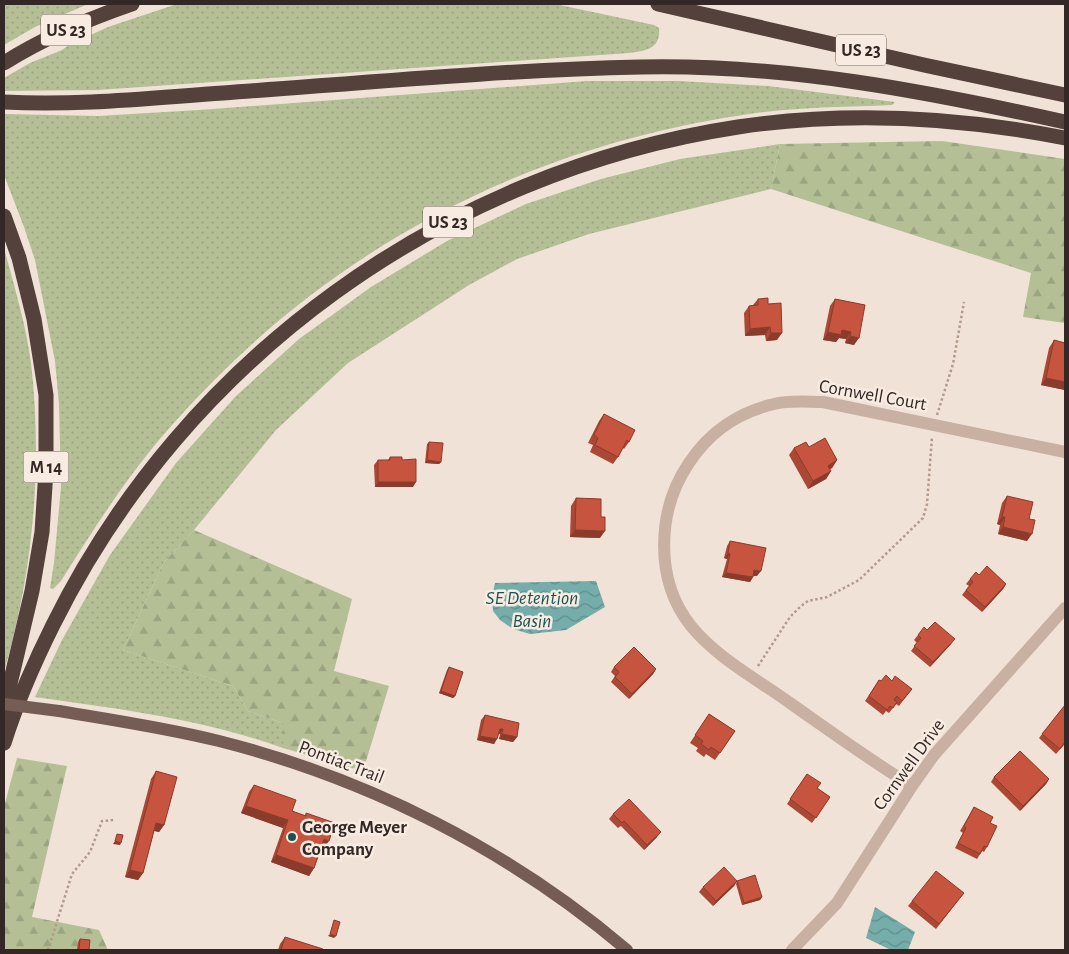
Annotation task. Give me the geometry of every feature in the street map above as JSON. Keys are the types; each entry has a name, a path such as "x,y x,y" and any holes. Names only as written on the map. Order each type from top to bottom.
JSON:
{"highway":[{"name":"US 23","path":"4,63 24,50 72,27 132,4"},
{"name":"US 23","path":"658,4 1065,95"},
{"path":"4,102 30,104 113,101 477,74 642,67 720,68 802,74 902,88 1065,122"},
{"name":"US 23","path":"4,742 36,660 71,589 134,491 169,446 223,386 303,314 373,265 426,233 493,200 548,177 626,152 682,138 739,127 818,120 878,118 957,122 1065,138"},
{"name":"M 14","path":"4,216 19,258 34,319 46,395 46,470 42,532 32,591 4,709"}],"main road":[{"name":"Pontiac Trail","path":"4,704 142,725 218,741 293,762 364,788 419,813 496,856 532,879 627,950"}],"street":[{"name":"Cornwell Court","path":"912,786 874,762 715,650 691,626 681,610 669,582 664,548 666,518 676,485 694,456 714,434 736,418 775,404 823,402 1065,452"},
{"name":"Cornwell Drive","path":"796,949 837,903 934,755 1065,608"}],"path":[{"path":"752,676 790,617 801,606 808,601 827,597 859,580 922,518 928,504 930,449 934,424 953,364 964,302"},
{"path":"48,950 72,874 90,852 102,821 114,820"}],"green space":[{"path":"4,4 88,4 35,27 4,45"},
{"path":"177,4 555,4 654,25 659,28 659,35 655,45 651,48 629,53 98,90 4,91 4,78 30,63 62,50 108,27"},
{"path":"587,81 678,81 768,86 895,102 892,105 773,111 671,128 589,151 510,180 435,215 364,258 296,307 232,363 156,443 113,501 61,581 53,589 50,588 61,487 59,404 55,361 35,260 4,175 4,114 98,116"},
{"path":"942,141 1065,159 1065,323 1023,317 1031,273 771,189 780,144"},
{"path":"780,144 771,189 589,234 517,259 469,285 348,363 276,430 194,530 164,562 123,650 233,686 248,711 283,723 283,748 222,729 192,722 35,697 62,640 110,555 176,463 236,396 299,339 371,287 447,241 526,204 601,179 680,159"},
{"path":"4,248 29,348 36,441 33,519 28,557 22,596 4,672"},
{"path":"194,530 352,599 334,671 389,686 363,771 283,748 283,723 248,711 233,686 123,650 164,562"},
{"path":"17,758 67,766 32,917 99,930 108,950 4,950 4,807"}],"water":[{"name":"SE Detention Basin","path":"596,581 605,607 566,630 530,634 513,629 500,620 493,611 492,596 495,583"},
{"path":"875,907 915,932 908,950 891,950 866,938"}],"building":[{"path":"768,298 768,304 781,303 782,333 771,333 770,327 750,329 749,306 758,305 758,299"},
{"path":"835,299 865,305 859,338 850,336 851,332 842,330 841,335 828,332"},
{"path":"1054,340 1065,343 1065,382 1046,378"},
{"path":"604,414 635,430 618,457 595,445 598,438 594,435"},
{"path":"825,438 837,460 828,466 831,471 813,481 794,448 806,442 809,447"},
{"path":"429,442 443,443 441,462 427,460"},
{"path":"390,457 402,457 402,460 416,459 416,482 378,482 378,460 390,460"},
{"path":"1007,496 1033,502 1029,519 1035,520 1032,534 1003,527 1005,517 1002,517"},
{"path":"576,498 601,499 601,517 605,517 605,531 575,530"},
{"path":"730,541 766,548 761,571 754,570 753,577 726,573 730,554 728,553"},
{"path":"987,566 1006,584 985,607 966,590 973,582 970,579 976,572 979,575"},
{"path":"935,622 955,639 933,662 914,646 921,638 918,635 924,627 927,630"},
{"path":"634,647 656,669 632,694 615,677 619,672 614,667"},
{"path":"449,667 463,672 455,696 441,691"},
{"path":"886,675 892,681 895,676 912,689 902,701 897,696 894,700 897,702 893,708 890,706 887,710 869,696 879,680 881,681"},
{"path":"1065,705 1065,742 1060,749 1042,734"},
{"path":"709,714 735,731 720,753 711,747 709,750 701,744 703,741 695,735"},
{"path":"485,715 519,723 517,737 502,734 503,729 500,729 497,739 480,736"},
{"path":"1020,751 1049,779 1023,806 994,777"},
{"path":"156,771 177,777 164,825 156,823 143,873 130,870"},
{"path":"807,774 821,783 817,788 830,797 816,818 790,799"},
{"path":"254,785 296,800 292,811 306,816 306,813 335,823 329,841 324,839 314,868 276,855 288,820 246,806"},
{"path":"629,799 661,832 647,845 624,821 622,823 613,814"},
{"path":"974,807 993,817 990,823 997,826 987,847 984,846 980,854 958,843"},
{"path":"117,834 123,835 121,843 115,841"},
{"path":"724,867 737,881 716,901 703,887"},
{"path":"936,871 964,893 939,924 912,901"},
{"path":"755,875 762,897 744,903 737,881"},
{"path":"334,920 340,922 336,936 330,934"},
{"path":"285,937 323,949 323,950 281,950"},
{"path":"80,939 90,940 89,950 79,950"}],"place":[{"name":"George Meyer Company","path":"292,837"}]}
